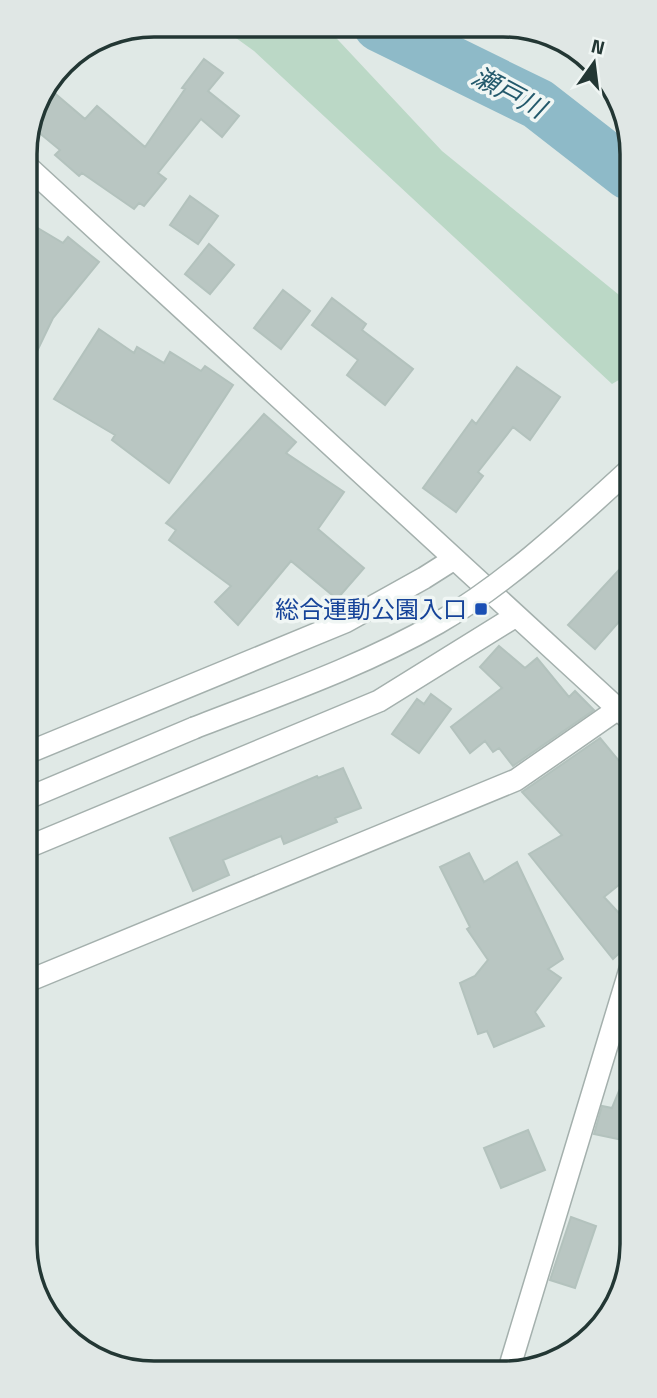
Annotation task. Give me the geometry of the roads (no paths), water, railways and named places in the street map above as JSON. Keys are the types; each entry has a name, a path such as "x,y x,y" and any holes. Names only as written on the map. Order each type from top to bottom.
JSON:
{"street":[{"path":"37,175 620,711"},
{"path":"37,794 359,663 441,621 480,596 519,565 620,478"},
{"path":"37,749 345,622 454,559"},
{"path":"37,843 379,701 516,616"},
{"path":"37,977 516,780 620,717"},
{"path":"512,1360 620,1002"}],"waterway":[{"name":"瀬戸川","path":"401,37 538,104 620,168"}],"place":[{"name":"総合運動公園入口","path":"481,609"}]}
